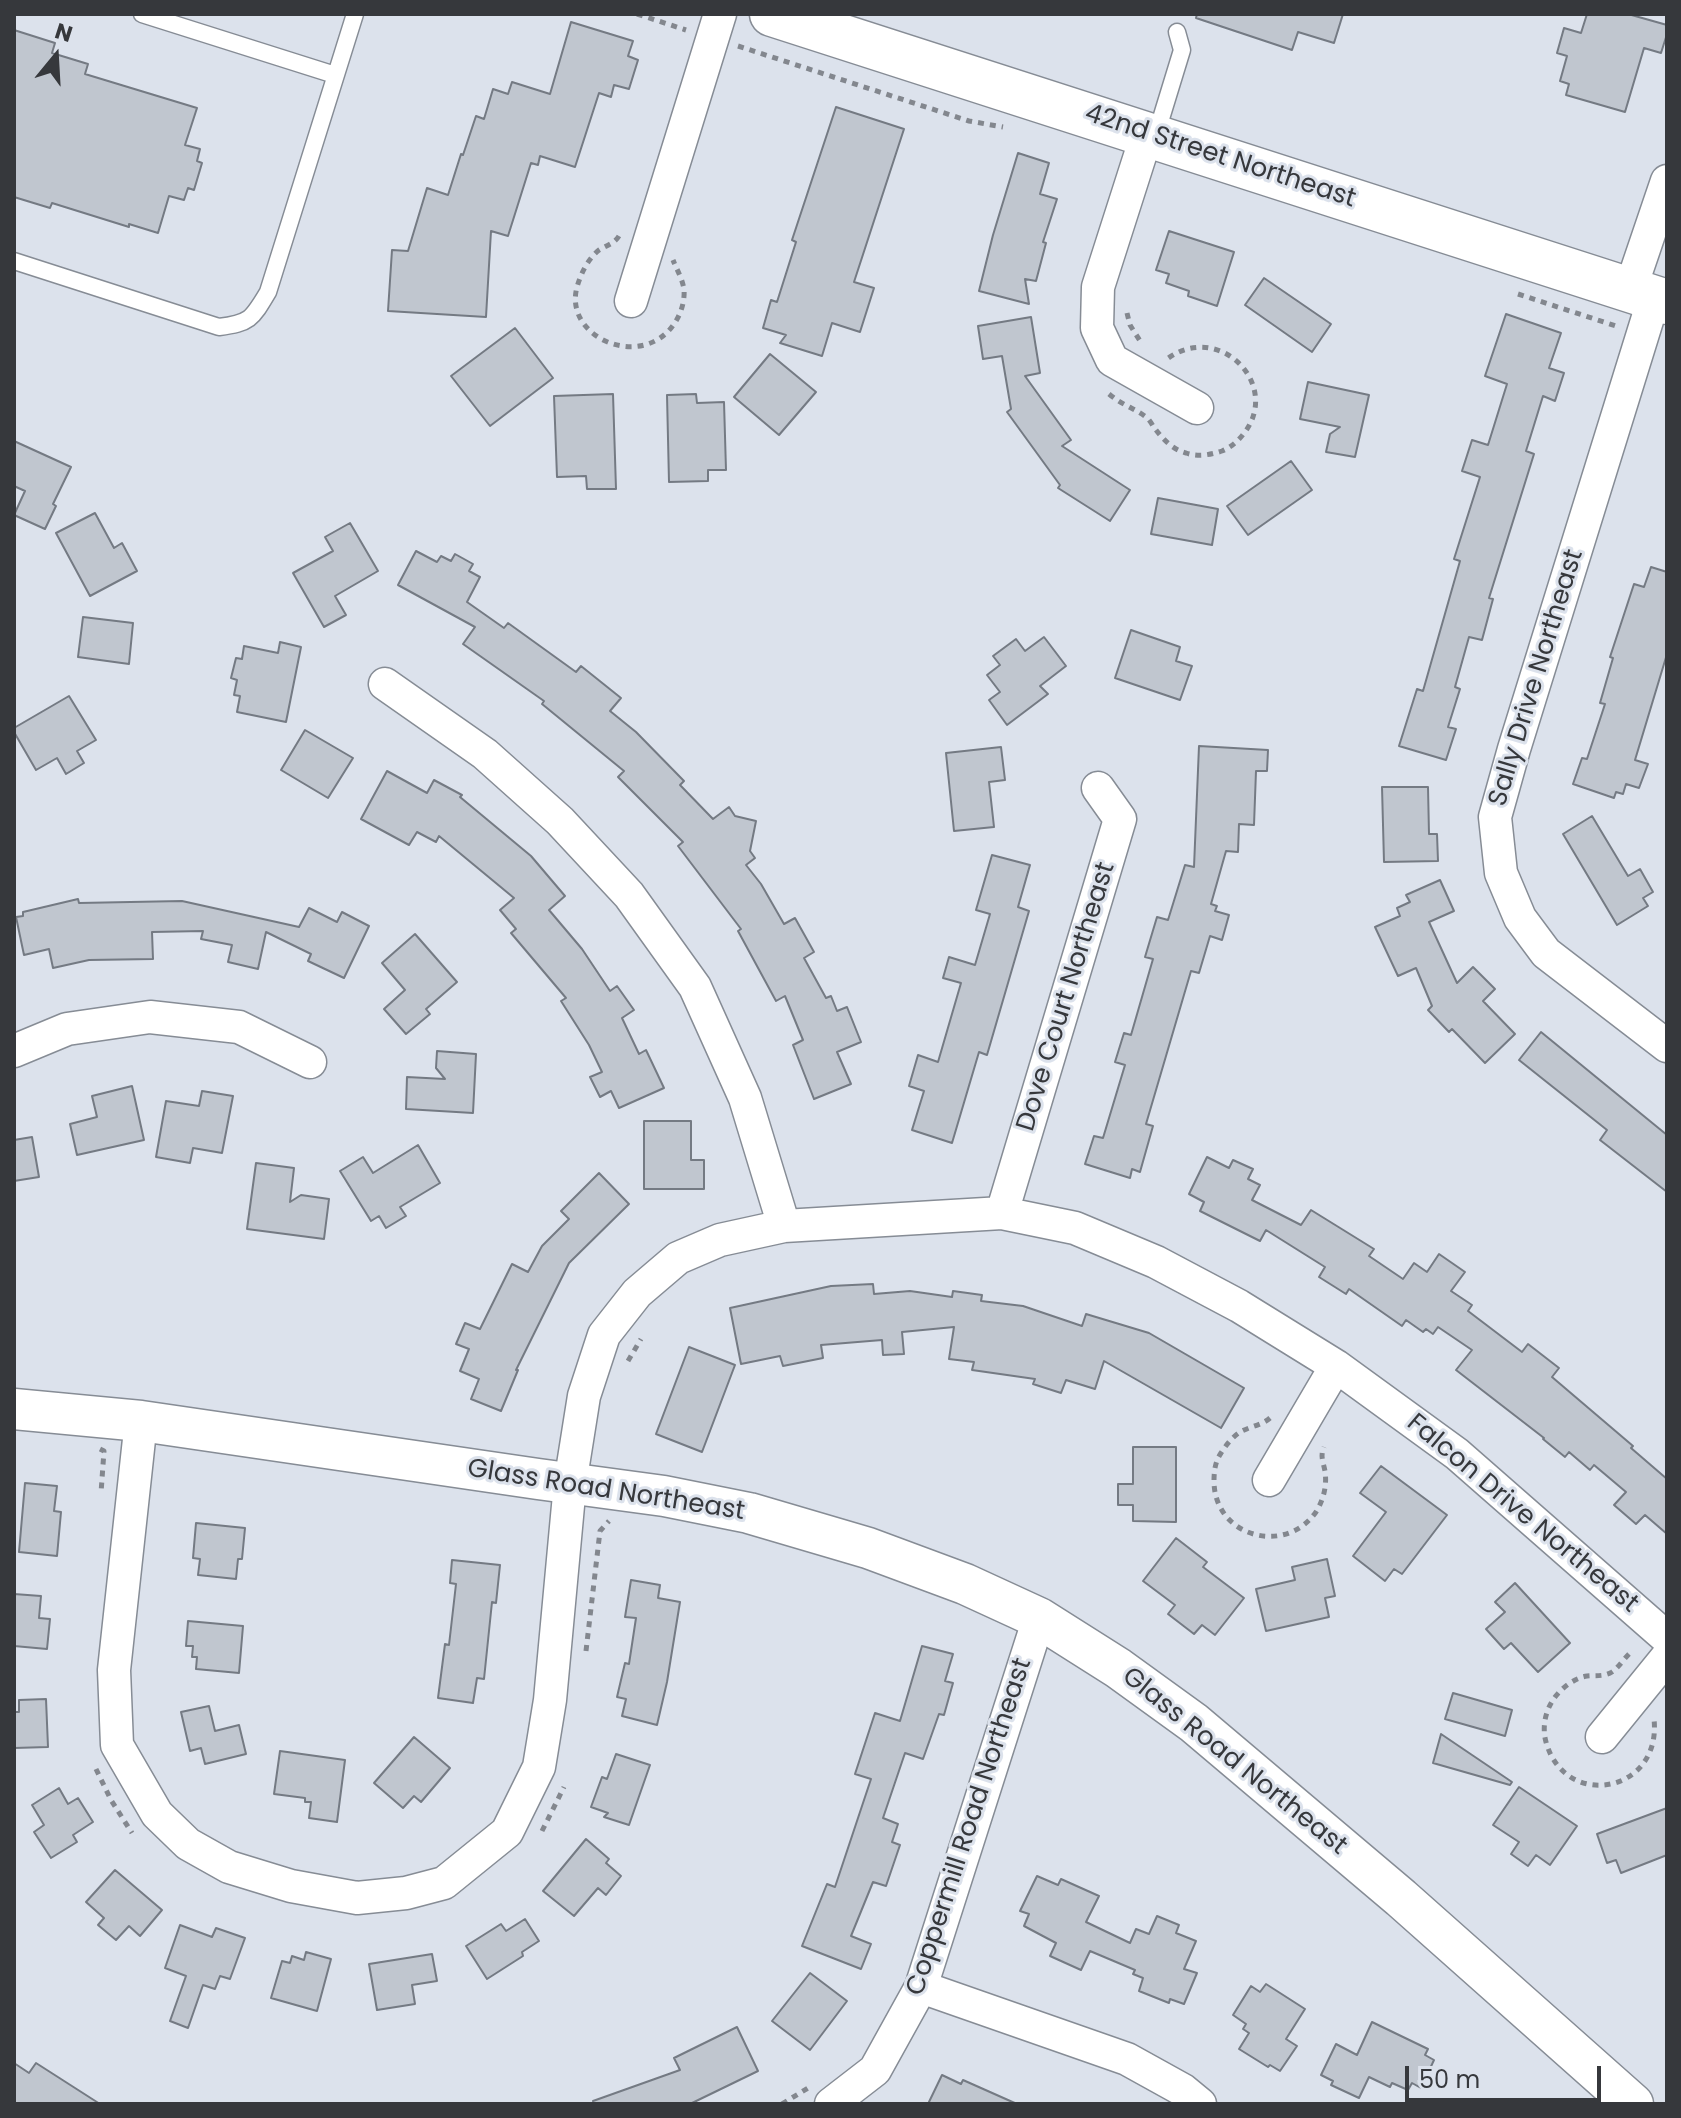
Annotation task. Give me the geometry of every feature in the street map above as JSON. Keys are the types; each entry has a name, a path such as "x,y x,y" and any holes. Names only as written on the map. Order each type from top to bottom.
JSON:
{"main road":[{"name":"42nd Street Northeast","path":"772,14 848,25 1151,135 1650,296"}],"street":[{"path":"631,301 715,29"},
{"path":"1151,135 1098,287 1097,328 1112,360 1197,408"},
{"name":"Sally Drive Northeast","path":"1667,181 1650,296 1495,817 1501,873 1520,918 1546,953 1667,1046"},
{"path":"385,684 485,754 560,821 629,895 695,987 745,1098 784,1226"},
{"name":"Dove Court Northeast","path":"1002,1213 1120,819 1098,788"},
{"path":"14,1051 67,1029 150,1017 239,1027 310,1062"},
{"name":"Falcon Drive Northeast","path":"141,1421 114,1670 117,1745 157,1814 188,1844 241,1871 291,1886 357,1898 406,1893 444,1883 507,1832 539,1767 550,1700 570,1484 584,1396 604,1335 637,1293 678,1258 720,1240 784,1226 1002,1213 1075,1228 1156,1262 1239,1306 1336,1366 1457,1454 1667,1638"},
{"path":"1269,1480 1336,1366"},
{"name":"Glass Road Northeast","path":"14,1409 141,1421 664,1496 749,1513 882,1553 965,1584 1039,1618 1118,1668 1194,1723 1401,1898 1633,2104"},
{"name":"Coppermill Road Northeast","path":"821,2095 875,2070 921,1987 1039,1618"},
{"path":"1602,1737 1667,1657"},
{"path":"921,1987 1127,2059 1183,2090 1200,2104"}],"lane":[{"path":"142,14 335,75"},
{"path":"14,261 219,327 241,324 255,313 268,292 355,14"},
{"path":"1151,135 1182,50 1177,32"}],"path":[{"path":"637,14 715,29 969,121 1014,130"},
{"path":"1127,303 1130,325 1150,352"},
{"path":"1107,393 1147,417 1162,438 1183,453 1205,456 1233,446 1249,426 1256,402 1253,387 1243,368 1229,356 1208,347 1196,347 1167,359 1161,358"},
{"path":"626,1364 644,1334"},
{"path":"96,1440 98,1448 104,1451 101,1494"},
{"path":"585,1658 600,1531 611,1519 611,1515 603,1514"},
{"path":"93,1761 111,1800 129,1830 140,1840"},
{"path":"536,1838 545,1827 568,1778"},
{"path":"782,2104 821,2095"}],"building":[{"path":"1197,14 1343,14 1334,43 1298,32 1292,50 1196,18"},
{"path":"1587,14 1628,14 1667,25 1661,53 1644,48 1625,112 1566,95 1569,84 1560,81 1567,56 1557,53 1564,28 1581,33"},
{"path":"571,22 633,41 628,56 638,60 629,89 614,85 611,97 599,93 575,167 540,156 538,165 531,163 508,236 491,231 486,317 388,311 392,250 408,251 427,188 448,195 476,116 484,119 493,89 508,94 512,82 550,94"},
{"path":"14,30 55,43 52,53 88,64 85,74 197,108 185,145 200,149 197,161 202,163 194,190 188,188 184,200 169,196 158,233 52,203 50,208 14,197"},
{"path":"836,107 904,129 854,282 874,288 860,332 832,323 822,356 780,343 786,335 763,328 771,300 777,302 796,242 792,240"},
{"path":"1018,153 1049,163 1040,194 1057,199 1043,242 1046,243 1036,281 1025,279 1029,304 979,291"},
{"path":"1169,231 1234,252 1217,306 1188,296 1189,291 1166,283 1169,274 1156,270"},
{"path":"1264,278 1331,324 1312,352 1245,305"},
{"path":"1506,314 1561,333 1549,368 1564,373 1555,401 1543,396 1526,451 1534,454 1489,598 1493,599 1482,640 1469,637 1455,687 1460,689 1448,727 1456,729 1446,760 1399,746 1417,689 1423,691 1460,561 1454,559 1480,477 1462,471 1472,440 1488,445 1507,384 1485,376"},
{"path":"1031,317 1040,373 1025,376 1071,440 1062,446 1130,490 1110,521 1058,488 1060,485 1007,412 1011,409 1002,356 983,359 978,326"},
{"path":"515,328 553,378 490,426 451,376"},
{"path":"770,354 816,392 779,435 734,397"},
{"path":"1308,382 1369,395 1355,457 1326,452 1330,434 1340,427 1300,419"},
{"path":"613,394 616,489 587,489 586,476 557,477 554,396"},
{"path":"696,394 697,403 724,402 726,470 708,470 708,481 669,482 667,395"},
{"path":"14,441 71,467 45,529 14,515 25,491 14,486"},
{"path":"1291,461 1312,490 1248,535 1227,506"},
{"path":"1158,498 1218,509 1212,545 1151,534"},
{"path":"95,513 114,548 122,543 137,571 90,596 56,533"},
{"path":"350,523 378,571 335,596 346,615 324,627 293,573 333,551 325,537"},
{"path":"416,551 437,562 441,556 451,561 455,554 473,564 469,571 480,577 467,602 504,628 508,623 576,672 581,666 621,698 610,711 636,732 684,781 680,785 713,819 729,807 735,816 756,821 750,851 755,858 746,865 784,924 795,918 814,952 804,958 826,998 831,996 837,1011 847,1007 861,1042 837,1052 851,1084 814,1099 793,1045 803,1040 785,996 776,1001 738,931 741,929 678,846 683,842 618,777 624,771 542,704 544,701 463,644 475,627 398,585"},
{"path":"1651,567 1667,572 1667,654 1635,760 1648,764 1639,788 1626,784 1623,794 1616,792 1614,798 1573,784 1582,758 1587,759 1605,704 1600,703 1613,658 1610,657 1634,584 1644,587"},
{"path":"83,617 133,623 129,664 78,657"},
{"path":"1131,630 1180,647 1176,661 1192,666 1180,700 1115,678"},
{"path":"1044,637 1066,666 1040,686 1048,694 1007,725 989,700 1000,692 987,675 1000,665 993,656 1016,639 1025,651"},
{"path":"280,642 301,647 286,722 237,712 240,696 234,695 237,680 231,678 236,658 242,659 244,646 278,653"},
{"path":"69,696 96,740 77,751 84,763 66,774 57,758 36,770 14,728"},
{"path":"305,730 353,758 328,798 281,770"},
{"path":"1199,746 1268,750 1267,771 1256,771 1254,825 1239,824 1238,852 1226,851 1211,904 1217,906 1215,911 1229,915 1222,940 1210,936 1199,973 1191,971 1146,1124 1153,1126 1140,1172 1132,1169 1130,1178 1085,1164 1094,1136 1103,1138 1125,1065 1115,1062 1124,1033 1131,1035 1153,959 1145,957 1157,917 1168,920 1185,865 1194,867"},
{"path":"1001,747 1005,780 989,782 994,827 954,831 946,753"},
{"path":"387,771 427,793 434,780 462,795 460,797 531,856 565,896 549,910 582,949 610,991 617,986 634,1010 622,1018 639,1054 646,1050 664,1088 619,1108 611,1091 600,1097 590,1077 602,1072 561,1001 566,998 511,933 516,929 500,910 514,898 439,836 436,842 417,832 409,845 361,819"},
{"path":"1382,787 1428,787 1429,834 1437,834 1438,861 1384,862"},
{"path":"1592,816 1628,876 1640,869 1653,892 1643,898 1648,906 1617,925 1563,834"},
{"path":"992,855 1030,865 1018,907 1029,911 987,1055 979,1052 952,1143 912,1130 924,1091 909,1086 918,1055 938,1062 961,983 943,978 949,957 975,965 990,914 976,910"},
{"path":"1440,880 1454,911 1429,922 1457,983 1473,967 1495,989 1483,1001 1515,1034 1485,1063 1452,1029 1449,1032 1428,1010 1432,1006 1416,968 1398,976 1375,927 1400,916 1397,908 1410,902 1406,895"},
{"path":"78,899 79,903 182,901 299,927 309,908 337,922 342,912 369,926 344,978 308,961 311,954 266,932 258,969 228,962 232,945 201,939 203,931 152,932 153,959 89,960 53,968 49,949 24,955 16,917 23,916 23,912"},
{"path":"415,934 457,982 426,1009 430,1014 406,1034 384,1009 405,990 382,963"},
{"path":"1541,1032 1667,1135 1667,1192 1600,1140 1607,1130 1519,1060"},
{"path":"437,1051 476,1054 473,1113 406,1109 407,1077 445,1079 436,1068"},
{"path":"132,1086 144,1140 77,1155 70,1124 97,1117 92,1096"},
{"path":"202,1091 233,1096 222,1153 193,1148 190,1163 156,1157 166,1101 199,1106"},
{"path":"644,1121 691,1121 691,1160 704,1160 704,1189 644,1189"},
{"path":"32,1137 39,1177 14,1181 14,1140"},
{"path":"418,1145 440,1183 400,1207 406,1216 386,1228 379,1216 371,1221 340,1171 363,1157 373,1173"},
{"path":"1207,1157 1229,1168 1233,1160 1253,1169 1248,1179 1260,1185 1252,1200 1301,1225 1311,1210 1374,1249 1369,1256 1403,1279 1414,1263 1427,1272 1439,1254 1465,1272 1451,1291 1472,1305 1468,1311 1522,1352 1528,1344 1559,1368 1552,1377 1667,1479 1667,1534 1645,1515 1636,1524 1614,1505 1626,1492 1594,1465 1590,1470 1569,1452 1565,1457 1456,1370 1472,1350 1438,1327 1433,1334 1426,1329 1423,1332 1406,1320 1402,1326 1349,1289 1346,1294 1319,1277 1325,1267 1266,1230 1260,1241 1200,1211 1204,1202 1189,1194"},
{"path":"256,1163 294,1168 290,1202 301,1195 329,1199 324,1239 247,1229"},
{"path":"599,1173 629,1204 569,1263 516,1370 501,1411 471,1399 479,1379 460,1371 469,1349 456,1344 465,1323 480,1329 512,1264 528,1272 542,1246 569,1219 561,1211"},
{"path":"873,1284 874,1294 910,1291 952,1297 953,1291 982,1295 981,1301 1023,1306 1082,1326 1086,1314 1149,1333 1244,1388 1221,1428 1104,1361 1095,1389 1066,1380 1061,1393 1033,1384 1035,1379 972,1370 974,1362 949,1359 954,1327 902,1332 904,1354 883,1355 882,1340 821,1345 823,1358 783,1366 780,1356 741,1364 730,1308 831,1286"},
{"path":"689,1347 735,1365 702,1452 656,1434"},
{"path":"1133,1447 1176,1447 1176,1522 1133,1521 1133,1505 1118,1505 1118,1484 1133,1484"},
{"path":"1381,1466 1447,1515 1402,1574 1394,1569 1385,1581 1353,1556 1386,1512 1360,1493"},
{"path":"25,1483 57,1486 54,1511 61,1512 57,1556 19,1552"},
{"path":"196,1523 245,1528 242,1559 238,1559 236,1579 198,1575 200,1559 193,1558"},
{"path":"1176,1538 1207,1562 1203,1567 1244,1598 1215,1635 1202,1625 1194,1634 1168,1614 1175,1605 1143,1581"},
{"path":"1327,1559 1335,1596 1325,1598 1329,1617 1266,1631 1256,1589 1295,1580 1292,1567"},
{"path":"452,1560 500,1565 496,1603 492,1602 484,1679 477,1678 473,1703 438,1698 445,1644 449,1645 456,1584 450,1583"},
{"path":"631,1580 660,1585 658,1598 680,1602 657,1725 622,1716 626,1699 617,1697 625,1663 629,1664 636,1618 625,1617"},
{"path":"1515,1583 1570,1643 1538,1672 1511,1643 1504,1649 1486,1629 1505,1612 1495,1602"},
{"path":"14,1594 41,1596 39,1618 50,1619 47,1649 14,1646"},
{"path":"188,1621 243,1626 239,1673 196,1669 197,1657 192,1657 193,1646 186,1646"},
{"path":"922,1646 953,1654 945,1681 953,1683 944,1715 939,1714 923,1759 905,1753 883,1818 898,1824 892,1842 900,1845 886,1886 873,1882 851,1936 871,1944 861,1969 802,1946 827,1884 835,1887 871,1779 855,1774 875,1713 900,1721"},
{"path":"1453,1693 1512,1710 1505,1736 1445,1719"},
{"path":"46,1699 48,1747 14,1748 14,1712 19,1712 19,1700"},
{"path":"209,1706 215,1731 239,1725 246,1754 205,1764 201,1748 190,1751 181,1712"},
{"path":"1441,1734 1512,1782 1510,1785 1433,1763"},
{"path":"414,1737 450,1768 421,1802 414,1796 403,1808 374,1783"},
{"path":"280,1751 345,1760 337,1822 309,1818 311,1802 305,1802 305,1798 274,1794"},
{"path":"616,1754 650,1765 629,1825 604,1817 608,1813 591,1807 602,1777 607,1779"},
{"path":"1519,1787 1577,1826 1550,1865 1536,1855 1528,1866 1511,1854 1519,1842 1493,1825"},
{"path":"59,1788 68,1804 78,1798 93,1822 73,1835 77,1842 51,1858 34,1832 44,1825 32,1805"},
{"path":"1667,1808 1667,1855 1621,1873 1616,1860 1607,1863 1597,1834"},
{"path":"586,1839 609,1859 606,1863 621,1876 606,1895 598,1888 574,1916 543,1891"},
{"path":"115,1870 162,1910 140,1936 129,1926 116,1940 98,1925 104,1918 86,1902"},
{"path":"1037,1876 1058,1885 1061,1879 1099,1896 1086,1922 1130,1943 1136,1929 1149,1934 1157,1916 1179,1925 1176,1933 1196,1941 1184,1969 1197,1973 1184,2004 1170,1999 1169,2003 1139,1991 1143,1978 1133,1974 1135,1970 1090,1951 1081,1970 1050,1956 1056,1943 1024,1926 1029,1914 1020,1911"},
{"path":"525,1919 539,1941 522,1952 523,1956 487,1979 466,1946 501,1924 506,1931"},
{"path":"180,1925 212,1937 216,1928 245,1938 230,1979 220,1976 215,1989 203,1985 188,2028 170,2021 186,1976 165,1968"},
{"path":"306,1952 331,1959 317,2011 271,1998 282,1961 290,1963 292,1956 304,1960"},
{"path":"432,1954 437,1981 412,1985 415,2004 377,2010 369,1964"},
{"path":"810,1973 847,2001 810,2050 772,2021"},
{"path":"1266,1984 1305,2009 1286,2039 1297,2046 1280,2071 1239,2049 1249,2033 1243,2029 1246,2024 1233,2015 1251,1986 1260,1992"},
{"path":"1372,2022 1428,2049 1425,2055 1434,2060 1421,2088 1412,2083 1408,2090 1392,2083 1390,2087 1369,2077 1359,2098 1331,2085 1333,2081 1321,2075 1336,2044 1357,2055"},
{"path":"737,2027 758,2071 690,2104 594,2104 593,2101 680,2070 674,2058"},
{"path":"14,2063 29,2073 36,2063 100,2104 14,2104"},
{"path":"942,2075 961,2084 963,2080 1017,2104 928,2104"}]}
